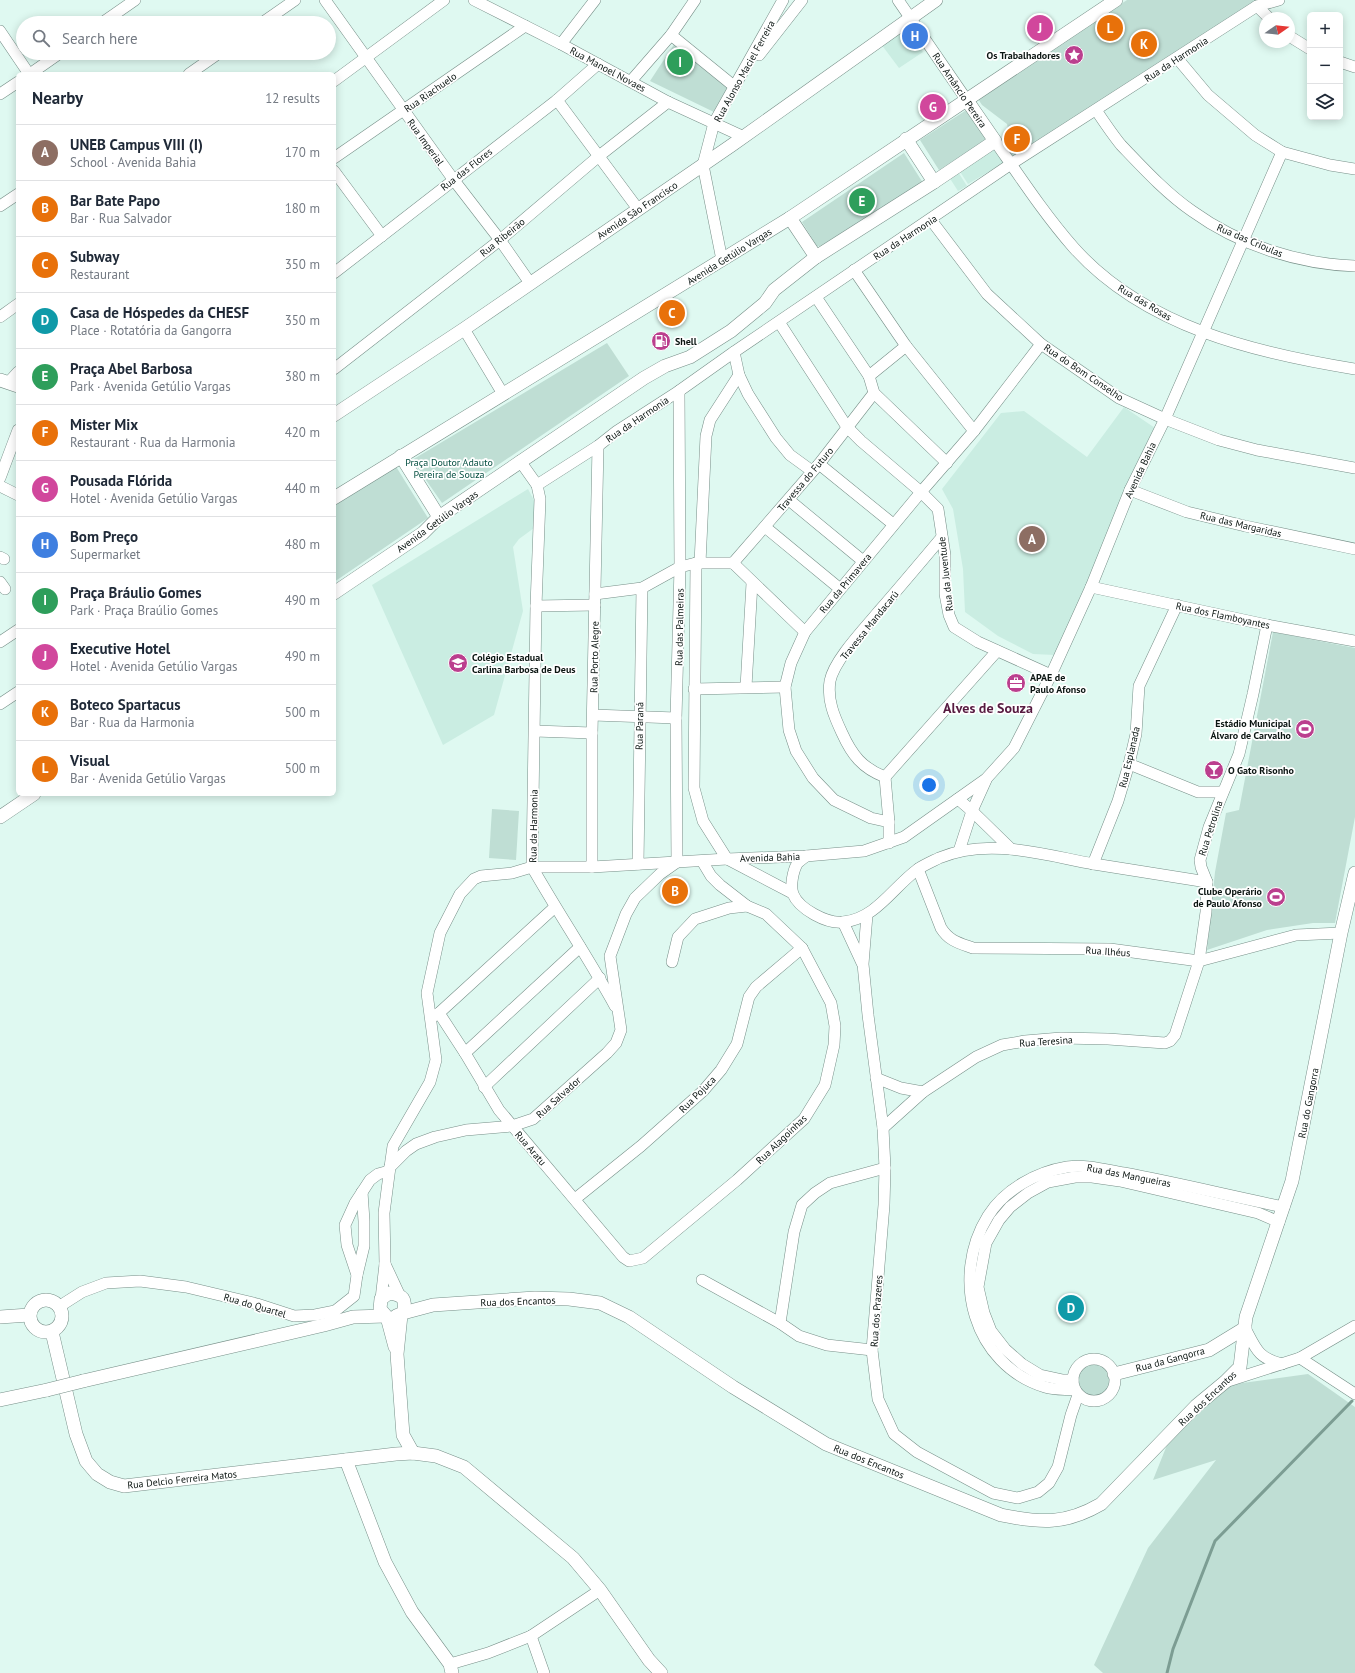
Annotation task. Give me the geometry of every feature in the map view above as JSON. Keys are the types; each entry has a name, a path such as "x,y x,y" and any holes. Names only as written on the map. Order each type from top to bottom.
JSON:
{"street":[{"path":"112,16 135,0"},
{"path":"272,16 295,0"},
{"name":"Rua Imperial","path":"326,0 403,110 530,282"},
{"path":"336,80 444,0"},
{"name":"Rua Manoel Novaes","path":"474,0 487,3 525,26 562,44 668,102 744,137"},
{"path":"562,44 595,0"},
{"path":"631,81 671,35 695,0"},
{"name":"Rua Alonso Maciel Ferreira","path":"722,260 703,165 714,122 737,84 783,0"},
{"path":"671,35 737,84 802,0"},
{"name":"Rua Amâncio Pereira","path":"898,0 995,141"},
{"name":"Avenida São Francisco","path":"336,414 464,329 530,282 744,137 936,0"},
{"name":"Avenida Getúlio Vargas","path":"336,497 790,218 1116,0"},
{"name":"Rua da Harmonia","path":"537,485 598,446 617,431 679,391 1011,164 1257,6 1279,0"},
{"path":"1257,6 1263,12"},
{"name":"Rua Riachuelo","path":"336,157 525,26"},
{"path":"0,31 16,54"},
{"path":"1295,40 1308,48"},
{"path":"1177,58 1208,95 1256,135 1282,152 1330,165 1355,169"},
{"path":"20,60 29,72"},
{"path":"33,72 50,60"},
{"path":"192,72 209,60"},
{"path":"1343,63 1355,67"},
{"name":"Rua das Flores","path":"336,271 556,100 598,64"},
{"path":"0,94 16,83"},
{"path":"556,100 638,209"},
{"name":"Rua Ribeirão","path":"336,367 500,240 599,156 668,102"},
{"name":"Rua das Crioulas","path":"1096,110 1120,144 1168,191 1192,211 1219,228 1244,240 1289,257 1335,265 1355,266"},
{"path":"906,139 934,182"},
{"name":"Avenida Getúlio Vargas","path":"336,592 422,533 439,517 644,378 665,366 690,357 731,331 765,303 774,290 816,257 934,182 995,141"},
{"name":"Rua das Rosas","path":"995,141 1031,192 1074,248 1107,278 1134,297 1203,333 1245,347 1313,362 1355,368"},
{"name":"Avenida Bahia","path":"532,867 592,867 806,856 864,850 904,837 986,779 1014,748 1051,675 1091,587 1130,490 1165,419 1282,152"},
{"path":"336,174 382,236"},
{"path":"0,206 16,195"},
{"path":"790,218 816,257"},
{"name":"Rua do Bom Conselho","path":"931,220 987,294 1041,344 1119,398 1165,419 1219,440 1257,450 1355,468"},
{"path":"854,270 906,346 974,431"},
{"path":"816,297 869,376 874,393 947,463"},
{"path":"0,317 16,305"},
{"name":"Rua da Juventude","path":"779,322 847,427 861,442 938,509 945,555 945,594 954,627 978,642 1051,675"},
{"path":"464,329 503,394"},
{"name":"Rua da Primavera","path":"889,822 871,818 834,800 813,778 796,751 789,730 785,687 791,663 805,632 839,588 974,431 1041,344"},
{"path":"869,376 906,346"},
{"path":"734,352 739,375 748,394 776,438 790,455 816,467 893,524"},
{"path":"9,383 16,374"},
{"name":"Rua das Palmeiras","path":"727,859 703,821 694,788 694,689 698,563 706,436 710,420 739,375"},
{"name":"Rua das Palmeiras","path":"677,862 676,718 680,568 679,391"},
{"name":"Travessa do Futuro","path":"733,563 789,500 874,393"},
{"path":"0,478 16,435"},
{"name":"Rua Porto Alegre","path":"592,867 592,733 598,446"},
{"path":"401,456 439,517"},
{"name":"Rua da Harmonia","path":"389,1169 393,1146 430,1082 436,1060 435,1015 427,993 440,933 460,894 474,879 481,876 512,872 532,867 536,606 540,499 537,485 520,461"},
{"path":"0,486 16,494"},
{"name":"Rua das Margaridas","path":"1130,490 1187,512 1355,549"},
{"path":"789,500 863,561"},
{"path":"765,527 839,588"},
{"name":"Travessa Mandacarú","path":"885,777 871,772 848,748 832,712 830,679 843,654 942,537"},
{"path":"536,606 595,599 642,588 680,568 698,563 733,563 752,583 805,632"},
{"path":"746,687 752,583"},
{"name":"Rua dos Flamboyantes","path":"1091,587 1267,625 1355,641"},
{"name":"Rua Paraná","path":"638,864 642,588"},
{"name":"Rua Esplanada","path":"1093,864 1118,801 1129,764 1136,734 1139,686 1176,605"},
{"name":"Rua Petrolina","path":"1157,1043 1170,1041 1175,1035 1199,961 1206,912 1207,882 1200,860 1209,827 1222,792 1239,754 1267,625"},
{"path":"0,642 16,631"},
{"path":"889,843 889,822 885,777 997,651"},
{"path":"694,689 785,687"},
{"path":"0,704 16,693"},
{"path":"593,715 676,718"},
{"path":"535,730 592,733"},
{"path":"1129,764 1198,792 1222,792"},
{"name":"Avenida Bahia","path":"959,851 972,810 986,779"},
{"path":"0,817 31,796"},
{"path":"958,799 972,810 1011,848"},
{"path":"727,859 792,893 800,903 815,915 828,920 843,922 867,915 918,869 939,858 959,851 1011,848 1093,864 1207,882"},
{"path":"792,893 792,877 797,865 806,856"},
{"name":"Rua Alagoinhas","path":"643,1258 737,1180 804,1119 824,1085 834,1045 835,1026 831,1003 802,948 766,914 747,906 720,886 711,876 702,861"},
{"name":"Rua Salvador","path":"389,1169 406,1151 416,1144 435,1137 466,1130 512,1126 533,1119 607,1053 616,1043 620,1030 619,1013 610,956 626,914 636,898 660,874 677,862"},
{"path":"532,867 555,907 600,978 619,1013"},
{"name":"Rua Ilhéus","path":"918,869 941,928 946,936 958,943 973,948 1110,949 1199,961 1296,935 1341,933"},
{"name":"Rua do Gangorra","path":"1245,1328 1246,1318 1292,1181 1341,933 1355,872"},
{"path":"672,962 678,937 695,919 729,908 747,906"},
{"path":"435,1015 555,907"},
{"name":"Rua dos Prazeres","path":"867,915 863,964 868,1015 883,1128 885,1168 884,1206 872,1350 878,1399 894,1434 917,1452 993,1493 1018,1498 1038,1492 1049,1483 1058,1467 1071,1415 1075,1388"},
{"name":"Rua dos Prazeres","path":"843,922 863,964"},
{"path":"465,1053 580,947"},
{"name":"Rua Pojuca","path":"575,1199 640,1146 703,1091 721,1070 737,1044 749,997 756,987 802,948"},
{"path":"589,961 600,963 606,961 610,956"},
{"path":"484,1087 600,978"},
{"name":"Rua Aratu","path":"435,1015 465,1053 498,1110 623,1257 629,1261 643,1258"},
{"name":"Rua Teresina","path":"883,1128 923,1092 976,1057 1002,1045 1025,1041 1062,1038 1108,1039 1157,1043"},
{"path":"876,1078 901,1088 923,1092"},
{"name":"Rua das Mangueiras","path":"1075,1388 1046,1388 997,1356 982,1336 974,1314 972,1252 1010,1207 1047,1177 1068,1167 1083,1166 1258,1213 1279,1222"},
{"path":"780,1323 794,1232 802,1205 830,1183 885,1168"},
{"path":"389,1169 384,1213 385,1264 380,1309 386,1316 398,1354"},
{"name":"Rua do Quartel","path":"60,1306 82,1292 106,1283 140,1281 186,1287 257,1304 294,1316 315,1315 335,1311 354,1296 357,1275 347,1245 345,1225 355,1203 370,1180 389,1169"},
{"name":"Rua das Mangueiras","path":"981,1241 988,1216 1002,1198 1030,1178 1047,1177"},
{"name":"Rua das Mangueiras","path":"1142,1182 1284,1207"},
{"path":"357,1275 364,1246 362,1192"},
{"path":"1002,1198 1010,1207"},
{"path":"385,1264 405,1305 402,1314 398,1354 403,1435 396,1454"},
{"path":"702,1280 780,1323 798,1336 826,1345 872,1350"},
{"path":"381,1300 389,1293 401,1296"},
{"name":"Rua dos Encantos","path":"401,1296 433,1305"},
{"name":"Rua dos Encantos","path":"402,1314 433,1305 535,1298 569,1299 600,1303 628,1317 733,1388 826,1444 1001,1515 1029,1521 1060,1521 1089,1511 1101,1504 1196,1406 1225,1382 1240,1367 1245,1328"},
{"path":"51,1300 60,1306 63,1316 60,1326 52,1332 40,1331 35,1328 30,1315 36,1303 51,1300"},
{"name":"Rua do Quartel","path":"353,1317 381,1300"},
{"path":"386,1316 392,1318 402,1314"},
{"path":"0,1317 30,1315"},
{"name":"Rua do Quartel","path":"0,1400 353,1317 386,1316"},
{"path":"1225,1382 1300,1358 1355,1326"},
{"path":"1245,1328 1262,1356 1268,1360 1282,1364"},
{"name":"Rua da Gangorra","path":"1114,1374 1209,1350 1245,1328"},
{"name":"Rua Delcio Ferreira Matos","path":"52,1332 76,1434 86,1461 97,1474 110,1482 124,1486 396,1454 413,1453 436,1456 464,1467 573,1558 600,1590 649,1660 661,1673"},
{"path":"1300,1358 1355,1394"},
{"path":"1089,1359 1104,1362 1114,1374 1113,1388 1104,1399 1091,1401 1075,1388 1076,1369 1081,1363 1089,1359"},
{"path":"403,1435 413,1453"},
{"path":"346,1460 385,1562 412,1612 451,1668 531,1636 600,1590"},
{"path":"531,1636 544,1673"}],"shaded area":[{"path":"905,28 923,52 899,68 881,44"},
{"path":"994,149 1003,163 968,184 959,170"},
{"path":"958,172 967,186 958,191 949,177"},
{"path":"1124,407 1155,428 1055,655 1033,654 998,636 965,612 963,569 953,509 942,489 1001,413 1024,411 1087,457"},
{"name":"Colégio Estadual Carlina Barbosa de Deus","path":"528,489 537,506 534,528 519,539 513,547 523,611 494,715 443,745 372,585"}],"green space":[{"path":"1127,0 1257,0 1014,160 1002,140 1009,133 1007,124 982,105 978,99"},
{"path":"675,43 728,87 716,113 650,81"},
{"path":"968,109 987,139 939,170 920,140"},
{"path":"904,153 923,183 820,246 817,246 802,222"},
{"name":"Praça Doutor Adauto Pereira de Souza","path":"607,343 629,376 442,503 412,460"},
{"path":"395,465 428,518 336,581 336,503"},
{"path":"1273,632 1355,648 1355,817 1335,923 1313,923 1267,930 1207,950 1215,872 1226,813 1239,810"},
{"path":"492,809 519,811 516,860 489,858"},
{"path":"1094,1361 1107,1367 1113,1380 1107,1393 1094,1399 1081,1393 1075,1380 1081,1367"},
{"path":"1308,1374 1355,1407 1355,1673 1103,1673 1094,1665 1148,1548 1216,1460 1153,1480 1167,1445 1220,1386"}],"waterway":[{"path":"1167,1673 1173,1649 1215,1541 1352,1401"}],"place":[{"name":"Executive Hotel","path":"1040,28"},
{"name":"Visual","path":"1110,28"},
{"name":"Bom Preço","path":"915,36"},
{"name":"Boteco Spartacus","path":"1144,44"},
{"name":"Os Trabalhadores","path":"1074,55"},
{"name":"Praça Bráulio Gomes","path":"680,62"},
{"name":"Pousada Flórida","path":"933,107"},
{"name":"Mister Mix","path":"1017,139"},
{"name":"Praça Abel Barbosa","path":"862,201"},
{"name":"Subway","path":"672,313"},
{"name":"Shell","path":"661,341"},
{"name":"UNEB Campus VIII (I)","path":"1032,539"},
{"name":"Colégio Estadual Carlina Barbosa de Deus","path":"458,663"},
{"name":"APAE de Paulo Afonso","path":"1016,683"},
{"name":"Estádio Municipal Álvaro de Carvalho","path":"1305,729"},
{"name":"O Gato Risonho","path":"1214,770"},
{"name":"Bar Bate Papo","path":"675,891"},
{"name":"Clube Operário de Paulo Afonso","path":"1276,897"},
{"name":"Casa de Hóspedes da CHESF","path":"1071,1308"}],"district":[{"name":"Alves de Souza","path":"988,708"}]}
